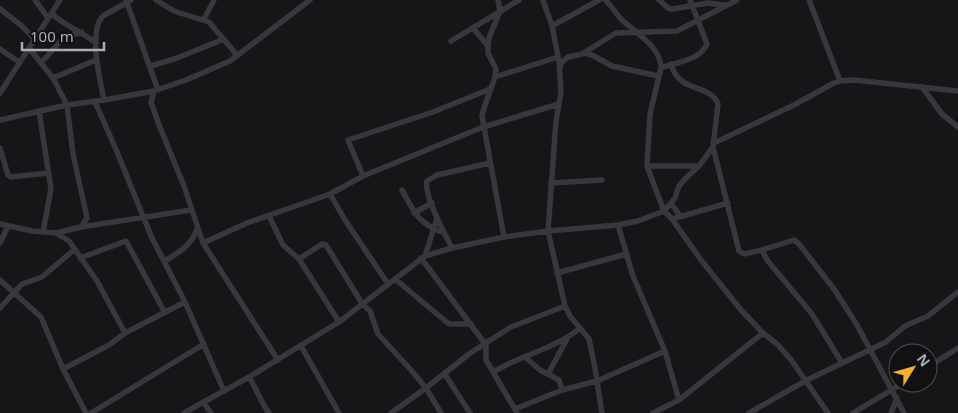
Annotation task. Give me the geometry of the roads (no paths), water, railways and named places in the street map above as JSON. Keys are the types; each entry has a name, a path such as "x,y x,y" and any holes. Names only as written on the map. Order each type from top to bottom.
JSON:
{"street":[{"path":"35,0 50,16 82,32 96,42"},
{"path":"0,93 60,0"},
{"path":"156,0 174,11 210,22 238,55"},
{"path":"204,19 214,0"},
{"path":"0,120 66,105 95,102 156,90 218,66 238,55 310,0"},
{"path":"498,0 500,11 489,38 488,46 488,53 496,69 484,108 483,127 504,237"},
{"path":"451,41 519,0"},
{"path":"543,0 552,26 559,70 559,104 556,120 548,231 565,306 570,316 589,339 602,413"},
{"path":"552,26 600,0"},
{"path":"605,0 621,19 647,42 661,61 650,114 647,166 664,211 741,310 763,333 778,345 828,413"},
{"path":"659,0 672,9 691,2 708,2 724,5"},
{"path":"559,70 561,63 568,57 584,53 616,33 671,32 698,22 724,5 736,0"},
{"path":"809,0 840,81"},
{"path":"104,100 96,60 96,42 100,19 108,12 128,1 156,90 151,102 184,186 203,242 278,360"},
{"path":"661,68 690,59 705,48 704,36 691,2"},
{"path":"0,9 22,26 34,39"},
{"path":"473,28 488,46"},
{"path":"41,63 64,37 82,32"},
{"path":"150,66 177,58 224,39"},
{"path":"29,48 53,78 66,105 73,154 86,218 69,241"},
{"path":"0,49 19,62"},
{"path":"584,53 592,55 612,66 658,76"},
{"path":"495,77 558,57"},
{"path":"53,78 96,60"},
{"path":"671,64 674,73 683,82 710,94 718,104 714,126 714,145 740,251 744,254 794,240 799,244 850,314 888,383"},
{"path":"184,413 278,360 339,322 423,257 452,248 504,237 618,225 638,221 664,211 671,203 679,186 699,166 714,145 840,81 854,80 958,91"},
{"path":"922,87 942,114 958,127"},
{"path":"363,176 348,140 433,112 490,89"},
{"path":"95,102 144,217 185,302 224,391"},
{"path":"203,242 247,223 330,194 363,176 483,127 559,104"},
{"path":"39,112 50,195 42,232"},
{"path":"0,148 1,157 8,175 11,177 48,173"},
{"path":"452,248 427,194 426,185 431,178 490,163"},
{"path":"647,166 699,166"},
{"path":"551,183 602,180"},
{"path":"402,190 420,221 444,234"},
{"path":"330,194 388,284"},
{"path":"414,213 432,203"},
{"path":"671,203 680,216"},
{"path":"672,219 728,203"},
{"path":"0,224 56,233 191,210"},
{"path":"269,216 283,245 299,259 339,322"},
{"path":"423,257 438,218"},
{"path":"618,225 632,276 665,351 680,400"},
{"path":"0,243 8,226"},
{"path":"164,261 180,252 191,242 198,229"},
{"path":"56,233 69,241 75,249 103,290 125,332"},
{"path":"80,258 126,241 164,311"},
{"path":"299,259 324,244 331,252 363,305 370,311 376,331 426,388 442,413"},
{"path":"0,308 22,284 42,277 75,249"},
{"path":"762,250 812,314 842,363"},
{"path":"557,273 626,254"},
{"path":"423,257 485,343 486,360 516,411 562,390 597,381 665,351"},
{"path":"394,279 449,324 471,324"},
{"path":"0,280 41,317 63,369 86,413"},
{"path":"748,413 805,381 886,342 905,326 928,316 958,292"},
{"path":"63,369 108,345 125,332 185,302"},
{"path":"394,412 485,343 511,327 565,306"},
{"path":"493,372 508,363 567,339 580,328"},
{"path":"653,413 680,400 763,333"},
{"path":"548,374 567,339"},
{"path":"91,413 204,344"},
{"path":"301,346 339,413"},
{"path":"938,361 958,348"},
{"path":"524,357 540,370 559,380 562,390"},
{"path":"444,373 470,413"},
{"path":"249,377 258,397 269,413"},
{"path":"853,413 888,392"},
{"path":"894,393 904,413"},
{"path":"891,413 897,398"},
{"path":"203,402 212,413"}]}
